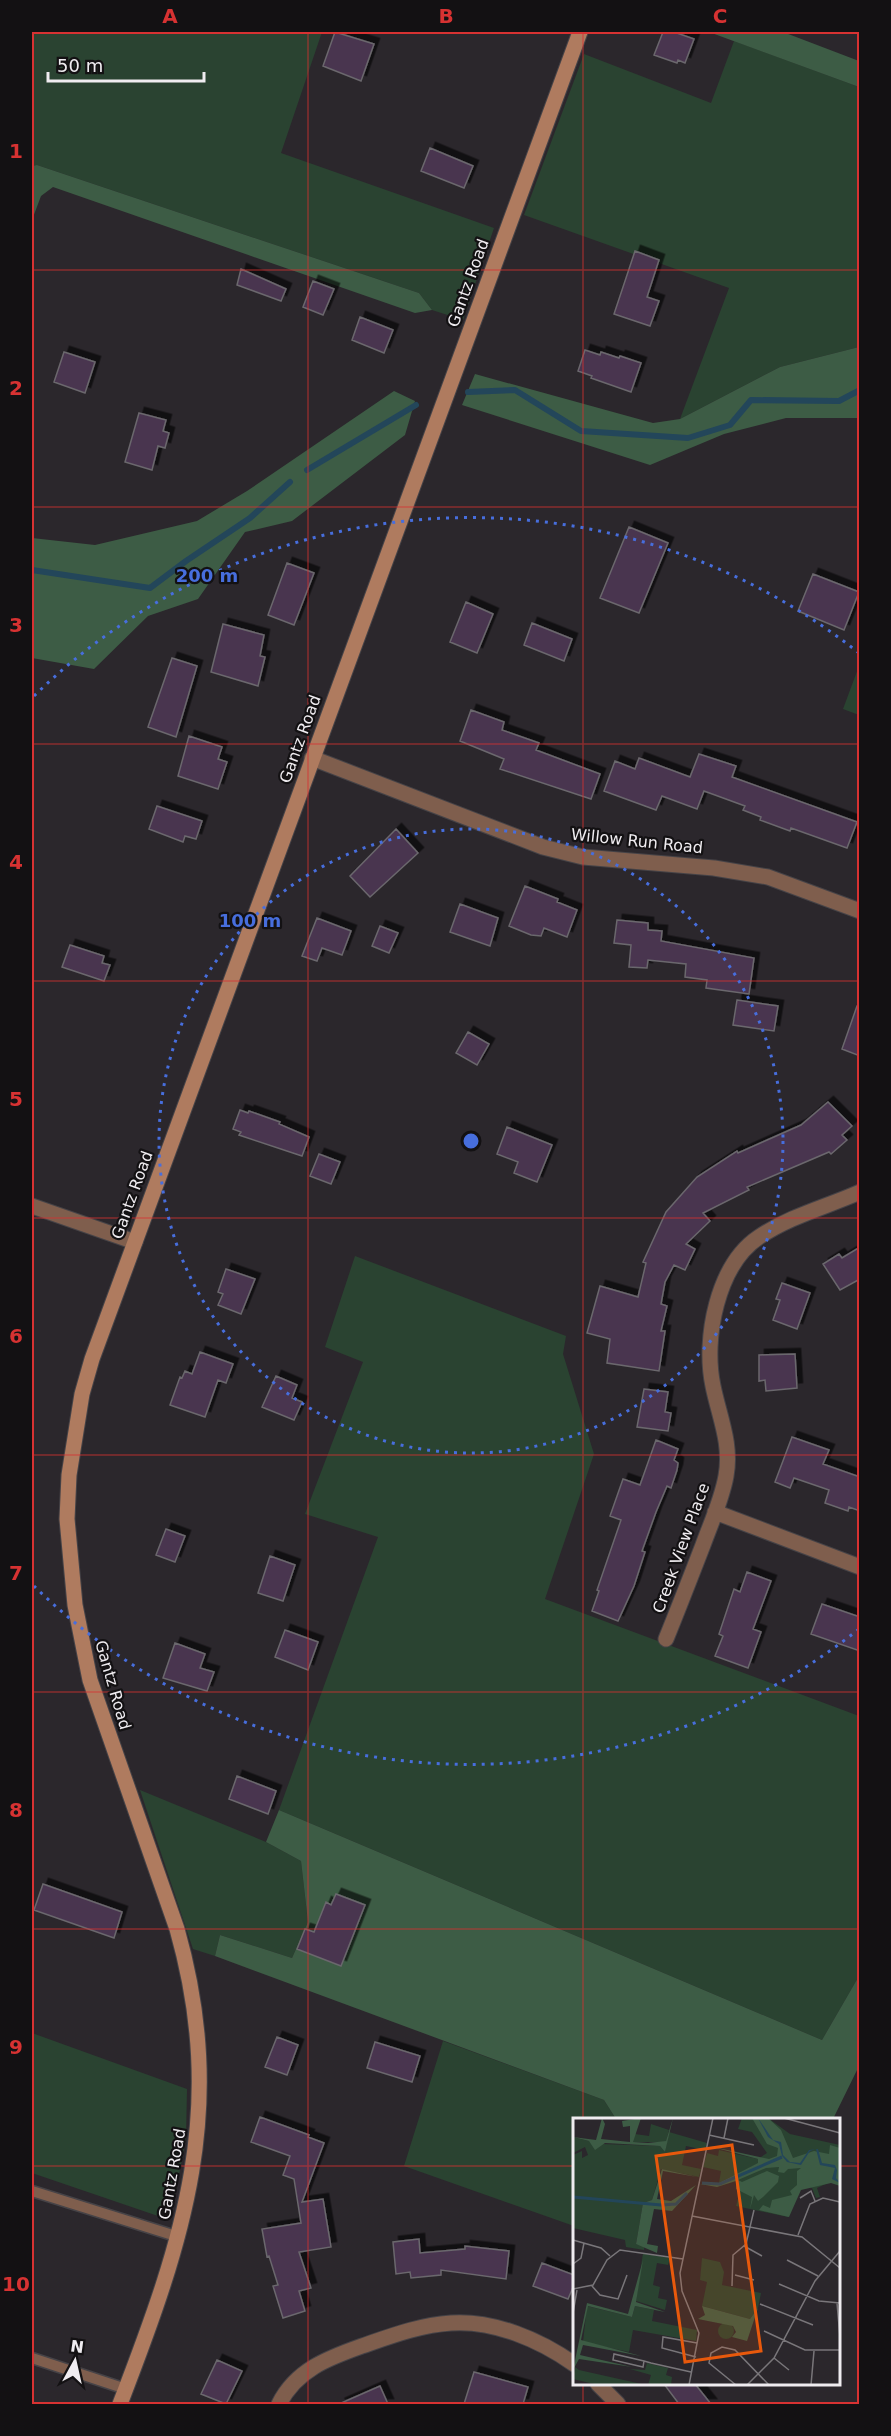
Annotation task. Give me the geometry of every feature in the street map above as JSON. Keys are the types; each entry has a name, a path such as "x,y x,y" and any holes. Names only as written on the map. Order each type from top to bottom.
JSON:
{"main road":[{"name":"Gantz Road","path":"120,2404 152,2321 179,2237 196,2152 199,2117 199,2039 188,1967 177,1929 90,1680 75,1605 67,1520 69,1474 82,1394 92,1359 580,32"}],"street":[{"name":"Willow Run Road","path":"312,758 543,847 583,857 714,868 768,877 860,911"},
{"name":"Creek View Place","path":"666,1639 716,1512 726,1475 727,1440 712,1384 710,1337 716,1306 725,1280 738,1258 758,1237 792,1218 860,1192"},
{"path":"32,1206 135,1242"},
{"path":"716,1512 860,1567"},
{"path":"279,2404 298,2378 307,2370 331,2357 404,2331 452,2323 484,2326 520,2334 560,2354 573,2363"},
{"path":"599,2385 618,2404"}],"lane":[{"path":"32,2191 179,2237"},
{"path":"32,2358 126,2389"}],"green space":[{"path":"32,32 322,32 281,153 494,228 463,320 432,310 419,293 37,165 32,166"},
{"path":"709,32 783,32 859,61 859,87"},
{"path":"734,41 859,87 859,347 780,367 680,419 729,288 524,215 584,54 711,103"},
{"path":"37,165 419,293 432,310 415,313 53,187 41,196 32,220 32,166"},
{"path":"859,347 859,418 786,418 724,434 650,465 462,405 475,374 653,423 680,419 780,367"},
{"path":"394,391 415,401 405,435 292,521 245,532 198,599 148,616 94,669 32,658 32,538 95,545 197,521 247,491"},
{"path":"859,666 859,715 843,709"},
{"path":"355,1256 566,1336 563,1354 594,1454 545,1599 859,1716 859,1976 822,2040 279,1810 378,1537 305,1514 363,1362 325,1347"},
{"path":"140,1790 266,1842 301,1861 308,1922 292,1958 220,1935 215,1956 193,1949"},
{"path":"279,1810 822,2040 859,1976 859,2066 833,2118 615,2118 604,2100 215,1956 220,1935 292,1958 308,1922 301,1861 266,1842"},
{"path":"32,2033 187,2089 186,2138 173,2206 158,2216 32,2173"},
{"path":"443,2041 604,2100 615,2118 573,2118 573,2226 404,2166"}],"building":[{"path":"335,32 374,44 361,81 323,66"},
{"path":"663,32 674,32 694,39 685,63 678,60 677,63 654,55"},
{"path":"430,148 473,166 464,188 421,171"},
{"path":"635,251 659,260 647,297 659,301 650,326 614,314"},
{"path":"241,269 286,289 281,301 237,285"},
{"path":"313,281 334,289 323,315 303,307"},
{"path":"360,317 393,330 384,353 352,340"},
{"path":"585,350 600,355 601,352 619,358 620,356 641,363 631,392 578,371"},
{"path":"64,352 95,362 85,393 54,382"},
{"path":"139,413 166,420 163,431 169,433 165,448 158,446 152,470 125,462"},
{"path":"629,527 668,543 639,613 600,598"},
{"path":"287,563 314,573 294,625 268,615"},
{"path":"813,574 859,592 844,630 798,611"},
{"path":"466,602 493,614 477,653 450,642"},
{"path":"532,623 572,639 564,661 524,645"},
{"path":"223,624 264,635 260,656 265,657 258,686 211,672"},
{"path":"172,658 197,666 176,737 148,727"},
{"path":"471,710 504,722 502,730 539,743 536,750 600,774 591,799 500,769 504,759 460,741"},
{"path":"189,736 222,747 218,759 227,762 218,789 178,776"},
{"path":"699,754 736,766 732,777 857,822 847,848 791,828 790,831 760,820 761,817 743,810 745,806 704,791 697,809 662,796 656,810 604,791 615,761 635,769 639,758 690,777"},
{"path":"157,806 202,821 196,839 185,836 183,842 149,829"},
{"path":"396,829 418,853 370,897 350,876"},
{"path":"525,886 558,899 557,902 577,910 567,937 544,928 541,936 531,935 509,926"},
{"path":"460,904 498,918 490,946 450,932"},
{"path":"317,918 351,931 342,955 322,948 317,961 302,956"},
{"path":"617,920 648,923 648,930 662,931 661,941 754,958 749,994 706,988 707,980 685,977 686,964 648,960 647,968 629,967 631,945 614,943"},
{"path":"380,926 398,933 389,953 372,946"},
{"path":"70,945 104,956 102,963 110,965 104,981 62,967"},
{"path":"737,1000 778,1006 774,1031 733,1025"},
{"path":"857,1006 860,1006 860,1056 842,1049"},
{"path":"468,1032 489,1044 477,1065 456,1053"},
{"path":"828,1102 852,1126 842,1135 847,1140 831,1154 829,1152 747,1187 749,1190 703,1213 710,1221 686,1244 695,1249 685,1270 674,1265 665,1282 661,1304 667,1306 661,1331 665,1331 659,1371 607,1363 610,1339 587,1333 600,1286 638,1297 646,1263 643,1262 666,1212 697,1177 737,1151 738,1153 801,1125"},
{"path":"240,1110 280,1122 279,1124 309,1137 302,1156 239,1135 241,1132 233,1129"},
{"path":"507,1127 552,1145 537,1182 514,1173 518,1162 497,1154"},
{"path":"319,1154 340,1162 331,1184 310,1176"},
{"path":"860,1247 860,1279 840,1290 823,1264 839,1254 842,1258"},
{"path":"226,1269 255,1279 241,1314 218,1305 223,1294 218,1292"},
{"path":"782,1283 810,1293 797,1329 773,1320 780,1300 776,1299"},
{"path":"200,1352 233,1364 226,1383 218,1380 205,1417 170,1405 180,1377 182,1378 185,1371 192,1374"},
{"path":"795,1354 797,1388 766,1391 765,1380 759,1381 759,1355"},
{"path":"276,1376 297,1385 292,1398 302,1402 294,1420 262,1407"},
{"path":"644,1389 668,1392 665,1412 671,1413 668,1431 637,1427"},
{"path":"792,1437 829,1450 823,1464 860,1477 860,1511 849,1507 848,1511 825,1503 829,1490 794,1478 790,1488 775,1482"},
{"path":"656,1440 678,1449 674,1460 678,1463 677,1470 671,1488 667,1486 656,1512 642,1551 645,1552 634,1586 618,1621 592,1611 621,1520 610,1516 623,1479 640,1485"},
{"path":"166,1529 185,1536 175,1562 156,1555"},
{"path":"270,1556 295,1565 283,1601 258,1593"},
{"path":"747,1572 771,1581 753,1629 761,1632 748,1668 715,1656 723,1636 719,1634 734,1589 740,1592"},
{"path":"822,1604 860,1617 860,1651 811,1634"},
{"path":"285,1630 318,1642 308,1670 275,1657"},
{"path":"175,1643 205,1654 200,1668 214,1672 207,1691 163,1678"},
{"path":"237,1776 276,1791 268,1814 229,1799"},
{"path":"43,1884 122,1912 114,1938 34,1910"},
{"path":"336,1894 365,1905 341,1966 297,1949 305,1929 314,1932 326,1902 331,1905"},
{"path":"277,2037 298,2045 287,2075 265,2067"},
{"path":"375,2042 420,2056 412,2082 367,2068"},
{"path":"260,2117 324,2143 302,2202 323,2199 331,2247 299,2252 311,2288 299,2291 305,2311 283,2318 273,2286 278,2285 269,2256 267,2257 262,2229 301,2223 294,2179 283,2175 290,2156 251,2142"},
{"path":"419,2239 420,2253 465,2249 465,2246 509,2251 506,2279 441,2270 441,2275 411,2278 410,2272 396,2274 393,2242"},
{"path":"542,2263 573,2275 573,2287 568,2299 533,2286"},
{"path":"217,2360 242,2371 226,2404 201,2394"},
{"path":"474,2372 528,2387 523,2404 464,2404"},
{"path":"665,2385 696,2385 711,2404 679,2404"},
{"path":"380,2386 388,2404 339,2404"}],"waterway":[{"path":"468,392 515,390 581,431 688,438 730,425 751,400 839,401 860,390"},
{"path":"307,470 416,405"},
{"path":"32,570 150,588 250,518 290,482"}]}
